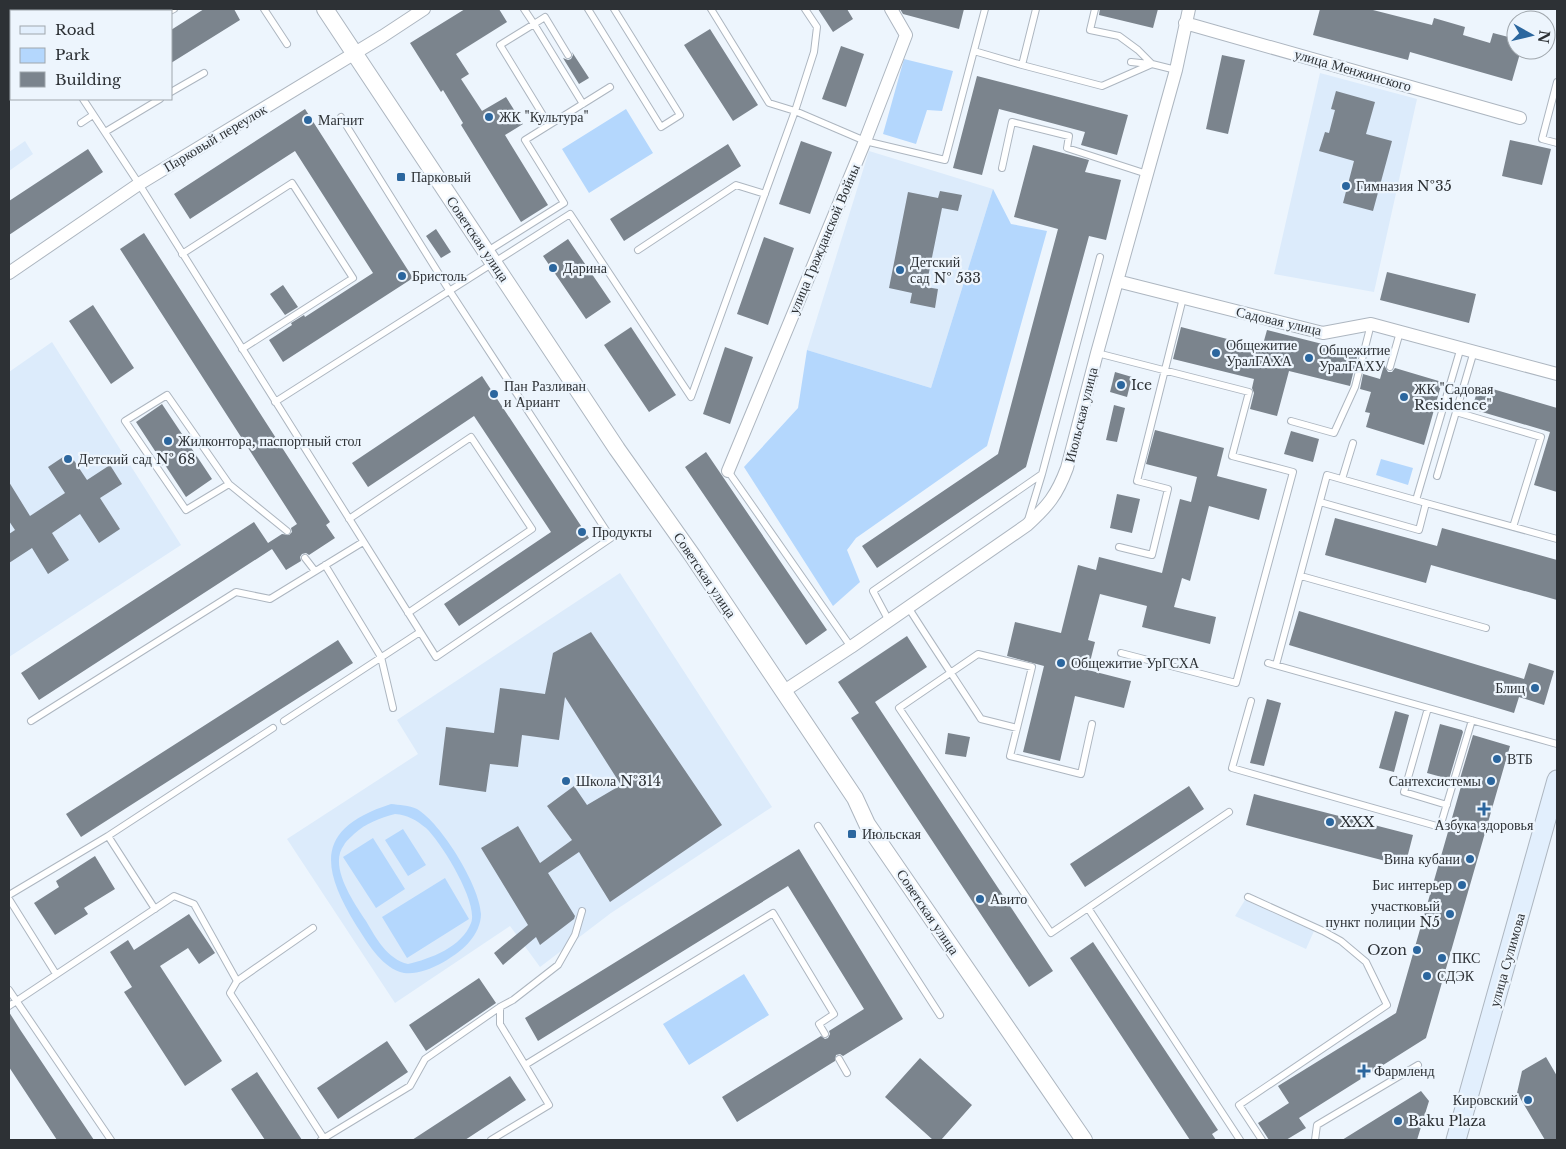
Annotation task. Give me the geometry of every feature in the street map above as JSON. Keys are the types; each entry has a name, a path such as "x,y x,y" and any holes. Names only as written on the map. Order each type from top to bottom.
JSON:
{"main road":[{"name":"улица Сулимова","path":"1456,1140 1557,782"}],"street":[{"name":"Советская улица","path":"325,9 617,449 692,555 784,691 855,798 867,824 1084,1140"},
{"name":"Парковый переулок","path":"9,273 138,184 424,9"},
{"name":"улица Гражданской Войны","path":"728,471 865,141 906,34 891,9"},
{"name":"Июльская улица","path":"784,691 1027,525 1050,504 1067,468 1176,70 1189,9"},
{"name":"улица Менжинского","path":"1185,23 1405,91 1520,118"},
{"name":"Садовая улица","path":"1117,281 1323,333 1371,324 1557,374"}],"lane":[{"path":"264,9 288,44"},
{"path":"524,9 583,104"},
{"path":"588,9 661,127 680,115 614,9"},
{"path":"711,9 769,103 795,111 865,141 945,160 984,9"},
{"path":"489,257 570,214 691,397 795,111 814,52 817,27 805,9"},
{"path":"1022,65 1036,9"},
{"path":"1095,9 1090,30 1119,36 1138,50 1152,64"},
{"path":"549,125 500,45 545,17 568,55"},
{"path":"974,51 1102,86 1152,64"},
{"path":"1130,62 1152,64 1176,70"},
{"path":"172,91 204,73"},
{"path":"1557,82 1542,139 1557,143"},
{"path":"275,402 449,290 489,257 564,203 525,140 610,87"},
{"path":"84,100 436,657 611,538 449,290 340,117"},
{"path":"105,132 158,100"},
{"path":"81,123 93,115"},
{"path":"1002,168 1012,122 1069,136 1067,148 1148,174"},
{"path":"182,254 292,183 353,278 242,349"},
{"path":"638,250 736,185 765,194"},
{"path":"1027,525 1100,257"},
{"path":"1119,547 1152,555 1168,489 1136,481 1182,298"},
{"path":"1291,422 1334,433 1355,387 1371,324"},
{"path":"1390,367 1400,332"},
{"path":"1416,500 1461,348"},
{"path":"1438,476 1474,351"},
{"path":"1097,353 1249,392 1232,456 1293,472 1236,683 1121,653"},
{"path":"229,484 186,510 125,421 167,395 229,484 286,531"},
{"path":"1456,412 1541,437 1513,527"},
{"path":"1429,427 1437,429"},
{"path":"349,519 470,437 532,529 408,613"},
{"path":"1342,479 1353,443"},
{"path":"156,465 162,461"},
{"path":"728,471 851,647"},
{"path":"889,621 873,591 1042,474"},
{"path":"1276,665 1328,475 1557,539"},
{"path":"1320,502 1419,530 1426,503"},
{"path":"31,721 236,592 270,599 363,542"},
{"path":"305,558 314,572"},
{"path":"325,565 381,657 393,708"},
{"path":"1301,576 1486,628"},
{"path":"908,607 981,719 1017,728"},
{"path":"284,720 420,632"},
{"path":"1092,724 1081,774 1010,756 1032,667 978,654 899,708 1051,933 1229,812"},
{"path":"1268,663 1557,744"},
{"path":"1251,701 1232,768 1440,827 1472,720"},
{"path":"1428,708 1404,792 1447,804"},
{"path":"56,974 9,897 108,836 273,728"},
{"path":"818,826 940,1015"},
{"path":"108,836 155,909"},
{"path":"9,1006 174,896 194,904 237,981"},
{"path":"1248,897 1323,931 1342,942 1366,962 1388,1005 1239,1105 1262,1140"},
{"path":"1088,908 1240,1140"},
{"path":"313,928 237,981 230,993 323,1139 410,1086 425,1059 513,1000 558,965 575,935 582,911"},
{"path":"525,1065 773,914 834,1014 819,1024 825,1034"},
{"path":"9,990 111,1140"},
{"path":"491,1140 549,1105 500,1024 500,1007"},
{"path":"839,1058 847,1073"},
{"path":"1316,1140 1317,1124 1418,1065"}],"shaded area":[{"name":"Гимназия №35","path":"1320,73 1417,99 1374,292 1274,274"},
{"path":"25,141 33,154 9,171 9,152"},
{"name":"Детский сад № 533","path":"869,151 993,189 931,388 807,350"},
{"name":"Детский сад № 68","path":"52,342 181,545 9,657 9,372"},
{"name":"Школа №314","path":"620,573 772,807 611,913 540,967 510,926 395,1003 287,839 418,754 397,720"},
{"path":"1245,900 1314,931 1306,949 1235,916"}],"green space":[{"path":"904,59 953,71 942,111 927,110 916,144 883,134"},
{"path":"626,109 653,153 589,193 562,149"},
{"path":"993,189 1011,224 1047,231 987,446 856,538 847,550 860,582 833,606 744,467 798,408 807,350 931,388"},
{"path":"1381,459 1413,468 1408,485 1376,475"},
{"path":"391,804 417,809 437,827 467,872 479,902 480,921 470,941 456,954 438,965 418,972 408,973 393,969 380,959 369,945 344,904 331,867 332,851 337,837 349,825 366,814","holes":["395,814 412,818 433,835 457,873 472,914 471,923 467,931 453,945 426,959 408,964 394,958 378,941 344,884 339,863 340,854 345,844 359,830 379,819"]},
{"path":"403,829 426,865 408,876 385,840"},
{"path":"373,838 405,889 376,908 343,857"},
{"path":"445,878 469,919 407,958 382,917"},
{"path":"744,974 769,1015 689,1065 663,1024"}],"building":[{"path":"204,9 234,9 240,20 172,62 172,29"},
{"name":"ЖК \"Культура\"","path":"465,9 499,9 507,22 456,54 469,74 461,79 482,111 506,97 523,124 505,135 548,205 521,222 461,125 463,123 443,90 441,92 410,43"},
{"path":"818,9 847,9 853,19 833,32"},
{"path":"900,9 964,9 959,29 903,14"},
{"path":"1100,9 1158,9 1153,28 1099,15"},
{"path":"1320,9 1369,9 1432,25 1434,18 1465,27 1463,35 1490,43 1493,33 1506,36 1506,60 1518,60 1512,81 1410,52 1408,60 1313,35"},
{"path":"710,29 758,105 733,121 684,45"},
{"path":"841,46 864,54 846,107 822,99"},
{"path":"572,52 589,78 579,84 563,58 571,59"},
{"path":"1222,55 1245,60 1228,134 1206,129"},
{"path":"977,76 1128,115 1117,155 1081,145 1085,132 999,109 982,175 953,168"},
{"path":"1336,91 1375,102 1366,134 1392,141 1373,211 1343,203 1354,161 1319,151 1325,132 1329,133 1335,110 1331,109"},
{"path":"305,109 413,278 283,362 269,340 292,325 291,323 304,315 305,317 373,273 295,151 190,219 174,194"},
{"path":"1510,140 1551,149 1542,185 1502,176"},
{"path":"801,141 832,152 810,214 779,204"},
{"path":"728,144 741,166 624,241 610,219"},
{"path":"1033,145 1089,160 1085,172 1121,180 1106,240 1089,236 1026,467 877,568 862,546 998,454 1058,229 1014,217"},
{"path":"88,149 103,172 9,235 9,201"},
{"path":"940,191 962,195 958,211 942,208 926,287 938,289 935,308 910,303 912,293 889,288 908,192 938,198"},
{"path":"436,229 451,252 441,258 426,236"},
{"path":"144,233 330,522 326,525 335,538 309,555 306,553 302,554 300,557 301,561 286,570 268,543 282,534 289,535 292,532 291,528 297,524 120,249"},
{"path":"764,237 794,248 768,325 737,314"},
{"path":"568,239 611,302 586,319 543,256"},
{"path":"1387,272 1476,294 1469,323 1380,300"},
{"path":"283,285 298,307 285,315 270,294"},
{"path":"93,305 134,368 111,384 69,321"},
{"path":"631,327 676,395 649,412 604,345"},
{"path":"1181,327 1262,348 1267,330 1358,353 1350,386 1289,371 1277,416 1250,409 1254,393 1252,388 1254,379 1173,359"},
{"path":"725,347 753,357 730,424 703,414"},
{"name":"ЖК \"Садовая Residence\"","path":"1384,365 1388,372 1392,372 1395,368 1442,382 1424,445 1366,427 1370,413 1365,412 1371,392 1360,389 1363,374 1380,379"},
{"name":"Ice","path":"1115,372 1132,377 1127,397 1110,392"},
{"path":"482,376 589,538 459,626 444,604 551,532 474,416 368,487 352,463"},
{"path":"1479,385 1557,408 1557,492 1534,485 1550,432 1472,409"},
{"name":"Жилконтора, паспортный стол","path":"162,404 212,479 186,497 165,465 166,458 159,457 136,422"},
{"path":"1114,405 1125,408 1117,442 1106,440"},
{"path":"1155,430 1224,448 1217,476 1267,489 1259,520 1209,506 1190,581 1182,578 1174,607 1216,617 1210,644 1142,627 1147,606 1100,594 1088,640 1095,642 1088,670 1131,681 1124,708 1075,696 1060,761 1023,752 1044,666 1007,656 1015,622 1061,633 1078,565 1096,570 1099,557 1162,573 1180,499 1191,502 1197,477 1146,464"},
{"path":"1291,431 1319,439 1313,462 1284,454"},
{"path":"706,452 827,630 806,645 685,467"},
{"path":"69,453 87,480 110,465 122,484 100,498 120,529 99,543 80,514 52,533 69,560 48,574 32,548 9,563 9,534 15,530 9,521 9,482 30,516 65,493 48,467"},
{"path":"1117,494 1140,499 1132,533 1110,528"},
{"path":"1335,518 1437,546 1442,528 1557,560 1557,600 1431,565 1426,583 1325,555"},
{"path":"254,522 272,549 39,700 21,673"},
{"path":"1299,611 1524,679 1529,663 1554,671 1544,705 1519,697 1514,713 1289,645"},
{"path":"591,632 722,825 610,902 579,852 548,873 575,916 574,919 540,945 536,937 503,965 494,953 528,925 481,848 518,826 540,863 572,840 547,806 574,786 587,805 621,785 565,697 559,740 522,735 518,767 490,764 486,792 439,785 446,727 494,733 500,688 545,694 553,653"},
{"path":"907,636 927,667 875,702 1053,971 1029,987 851,718 859,713 838,682"},
{"path":"338,640 353,663 81,837 66,814"},
{"path":"1267,699 1281,703 1264,766 1250,763"},
{"path":"1395,711 1409,715 1394,772 1379,768"},
{"path":"1440,724 1462,730 1463,732 1449,779 1427,773"},
{"path":"948,733 970,737 966,757 945,754"},
{"path":"1473,735 1510,746 1426,1038 1299,1118 1306,1128 1286,1140 1269,1140 1258,1123 1289,1103 1278,1086 1396,1013 1462,783 1459,782"},
{"path":"1189,786 1204,809 1085,887 1070,864"},
{"path":"1254,794 1413,835 1405,866 1246,825"},
{"path":"799,849 903,1019 843,1056 840,1054 836,1055 835,1061 737,1122 722,1097 821,1036 825,1039 828,1038 829,1031 864,1009 788,886 538,1041 525,1018"},
{"path":"95,856 115,889 84,908 88,914 55,935 34,903 59,887 56,881"},
{"path":"189,914 215,953 199,964 188,948 160,966 222,1061 185,1086 124,992 132,987 110,952 128,940 134,950"},
{"path":"1093,942 1218,1130 1212,1134 1216,1140 1190,1140 1070,958"},
{"path":"479,978 496,1003 426,1051 409,1025"},
{"path":"9,1012 94,1140 57,1140 9,1067"},
{"path":"387,1041 408,1072 338,1119 317,1088"},
{"path":"1546,1057 1557,1076 1557,1140 1545,1140 1517,1093 1522,1071"},
{"path":"920,1058 972,1105 941,1140 933,1140 885,1097"},
{"path":"257,1072 302,1140 265,1140 231,1089"},
{"path":"510,1076 526,1100 465,1140 412,1140"},
{"name":"Baku Plaza","path":"1421,1091 1429,1101 1417,1140 1342,1140"}],"place":[{"name":"ЖК \"Культура\"","path":"489,117"},
{"name":"Магнит","path":"308,120"},
{"name":"Парковый","path":"401,177"},
{"name":"Гимназия №35","path":"1346,186"},
{"name":"Дарина","path":"553,268"},
{"name":"Детский сад № 533","path":"900,270"},
{"name":"Бристоль","path":"402,276"},
{"name":"Общежитие УралГАХА","path":"1216,353"},
{"name":"Общежитие УралГАХУ","path":"1309,358"},
{"name":"Ice","path":"1121,385"},
{"name":"Пан Разливан и Ариант","path":"494,394"},
{"name":"ЖК \"Садовая Residence\"","path":"1404,397"},
{"name":"Жилконтора, паспортный стол","path":"168,441"},
{"name":"Детский сад № 68","path":"68,459"},
{"name":"Продукты","path":"582,532"},
{"name":"Общежитие УрГСХА","path":"1061,663"},
{"name":"Блиц","path":"1535,688"},
{"name":"ВТБ","path":"1497,759"},
{"name":"Школа №314","path":"566,781"},
{"name":"Сантехсистемы","path":"1491,781"},
{"name":"Азбука здоровья","path":"1484,809"},
{"name":"XXX","path":"1330,822"},
{"name":"Июльская","path":"852,834"},
{"name":"Вина кубани","path":"1470,859"},
{"name":"Бис интерьер","path":"1462,885"},
{"name":"Авито","path":"980,899"},
{"name":"участковый пункт полиции N5","path":"1450,914"},
{"name":"Ozon","path":"1417,950"},
{"name":"ПКС","path":"1442,958"},
{"name":"СДЭК","path":"1427,976"},
{"name":"Фармленд","path":"1364,1071"},
{"name":"Кировский","path":"1528,1100"},
{"name":"Baku Plaza","path":"1398,1121"}]}
